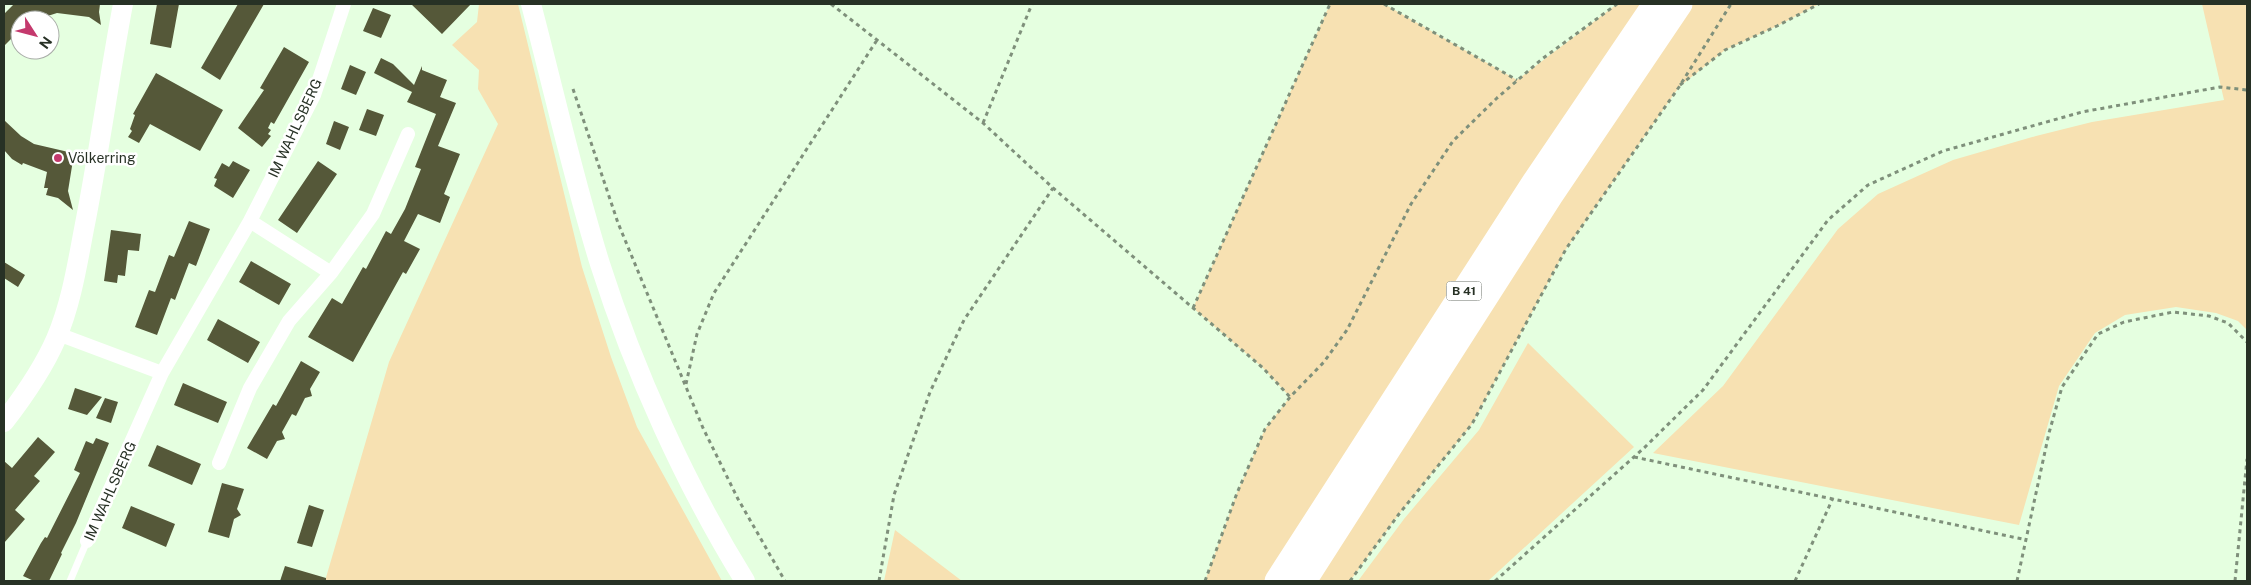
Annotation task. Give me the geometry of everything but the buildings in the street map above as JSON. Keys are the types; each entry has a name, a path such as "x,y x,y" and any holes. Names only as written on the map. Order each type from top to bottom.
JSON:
{"highway":[{"name":"B 41","path":"1277,581 1533,184 1655,4"},
{"name":"B 41","path":"1304,581 1551,196 1680,4"}],"main road":[{"path":"4,422 34,381 58,334 74,284 100,148 123,4"},
{"path":"531,4 580,194 614,303 648,391 691,484 745,581"}],"street":[{"name":"IM WAHLSBERG","path":"87,541 162,373 250,220 314,95 344,4"},
{"path":"219,463 250,388 289,321 331,273 373,214 408,134"},
{"path":"250,220 331,273"},
{"path":"58,334 162,373"}],"lane":[{"name":"IM WAHLSBERG","path":"70,581 87,541"}],"path":[{"path":"831,4 983,124 1053,188 1263,368 1290,397"},
{"path":"983,124 1032,4"},
{"path":"1193,308 1330,4"},
{"path":"1384,4 1517,80"},
{"path":"1205,581 1238,493 1265,429 1290,397 1324,362 1347,330 1411,204 1454,141 1517,80 1617,4"},
{"path":"1350,581 1399,514 1472,424 1566,249 1678,86 1731,4"},
{"path":"1678,86 1725,50 1819,4"},
{"path":"686,386 697,334 714,294 878,40"},
{"path":"570,80 618,223 703,428 738,500 785,581"},
{"path":"1495,581 1634,457 1703,390 1828,220 1868,184 1943,151 2063,117 2220,87 2247,90"},
{"path":"879,581 894,494 930,392 964,320 1053,188"},
{"path":"2017,581 2048,433 2062,387 2098,334 2124,322 2173,312 2209,316 2228,324 2247,342"},
{"path":"1634,457 2027,540"},
{"path":"2235,581 2247,459"},
{"path":"1795,581 1833,498"}],"shaded area":[{"path":"479,4 518,4 582,267 611,357 637,427 722,581 325,581 389,362 498,124 478,89 479,70 452,45 477,22"},
{"path":"1330,4 1384,4 1517,80 1617,4 1819,4 1725,50 1679,87 1566,249 1472,424 1399,514 1350,581 1205,581 1237,493 1265,429 1290,397 1263,368 1193,308"},
{"path":"2202,4 2247,4 2247,330 2238,321 2216,313 2176,307 2125,315 2095,333 2059,386 2019,525 1653,453 1723,386 1838,229 1878,194 1953,160 2036,136 2092,122 2224,100"},
{"path":"1528,343 1634,447 1488,581 1358,581 1404,519 1479,430"},
{"path":"895,530 962,581 884,581"}],"place":[{"name":"Völkerring","path":"58,158"}]}
